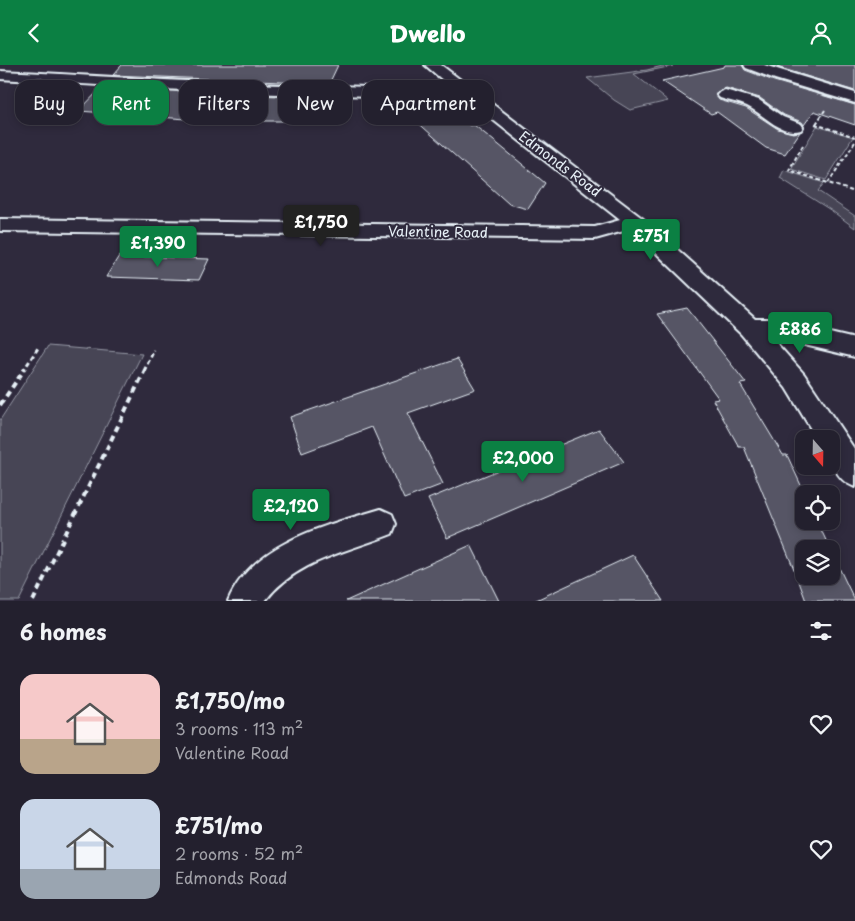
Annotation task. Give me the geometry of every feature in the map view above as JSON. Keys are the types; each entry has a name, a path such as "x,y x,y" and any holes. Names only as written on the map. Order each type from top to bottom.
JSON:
{"street":[{"name":"Edmonds Road","path":"432,65 451,80"},
{"path":"751,65 770,83 855,98"},
{"path":"0,75 290,90 362,91"},
{"path":"750,102 770,83"},
{"path":"725,95 750,102 777,120 795,127"},
{"name":"Edmonds Road","path":"494,113 636,221 749,327 795,381 855,474"},
{"name":"Valentine Road","path":"0,225 596,233 636,221"},
{"path":"749,327 770,328 855,348"},
{"path":"245,601 258,583 273,569 300,553 341,536 381,524"}],"path":[{"path":"811,132 815,124 855,137"},
{"path":"806,139 788,170 855,192"},
{"path":"828,183 855,143"},
{"path":"0,405 38,348"},
{"path":"33,601 154,350"}],"shaded area":[{"path":"666,65 673,66 634,74 668,101 630,110 614,100 587,78 647,70"},
{"path":"817,126 853,137 826,180 791,169"},
{"path":"784,170 824,183 818,191 855,216 855,228 780,178"},
{"path":"48,346 142,354 19,601 0,601 0,420"}],"building":[{"path":"122,65 338,65 331,80 278,80 278,82 113,75"},
{"path":"725,65 742,65 745,70 774,81 855,105 855,125 814,111 804,125 802,122 784,115 760,98 726,88 716,94 719,100 746,108 778,129 793,133 800,132 785,154 766,148 717,112 711,114 662,81 724,67"},
{"path":"770,65 855,65 855,91"},
{"path":"169,91 179,91 179,118 169,118"},
{"path":"93,96 93,112 83,111 83,107"},
{"path":"268,96 278,96 278,121 268,121"},
{"path":"421,125 474,125 545,183 528,209 509,204"},
{"path":"119,256 209,259 199,280 106,277"},
{"path":"687,308 746,383 740,384 783,455 787,455 801,485 795,485 795,530 821,530 826,540 795,540 795,572 744,447 739,447 713,400 719,399 657,314"},
{"path":"457,359 475,389 408,413 443,484 404,499 372,427 302,453 290,417"},
{"path":"599,429 624,462 447,538 428,499"},
{"path":"471,545 499,601 346,601"},
{"path":"633,555 663,601 534,601"},
{"path":"840,570 855,601 806,601 800,585 840,585"}]}
